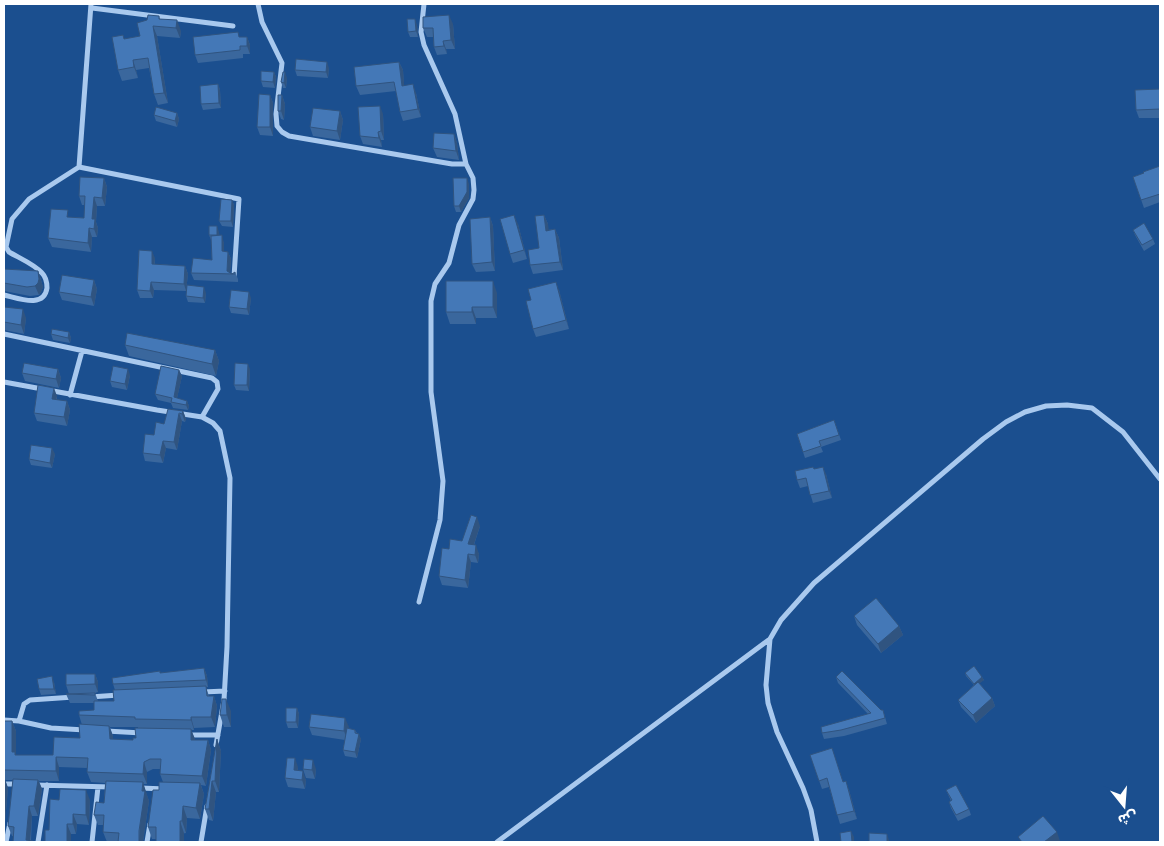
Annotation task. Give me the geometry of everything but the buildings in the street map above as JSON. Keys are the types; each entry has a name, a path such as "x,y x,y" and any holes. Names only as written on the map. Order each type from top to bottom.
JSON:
{"street":[{"path":"258,4 262,22 282,63 276,114 277,126 282,132 299,137 452,164 466,164"},
{"path":"419,602 440,520 443,481 431,392 431,301 435,284 449,263 459,225 473,199 474,190 473,178 466,164 455,114 424,45 421,32 424,4"},
{"path":"79,167 92,6 233,26"},
{"path":"4,296 36,301 46,295 47,282 43,274 8,252 6,247 12,219 29,199 79,167 239,199 234,277"},
{"path":"4,334 212,378 217,382 218,389 202,417"},
{"path":"70,394 82,352"},
{"path":"4,382 202,417 213,423 220,431 230,478 227,646 224,691 215,754"},
{"path":"497,842 770,639 781,620 814,583 983,439 1006,422 1026,412 1046,406 1067,405 1092,408 1123,432 1160,479"},
{"path":"770,639 766,684 768,703 776,732 803,788 811,810 817,842"},
{"path":"194,692 224,691"},
{"path":"88,697 128,695"},
{"path":"19,721 24,704 30,700 78,697"},
{"path":"4,720 19,721 51,728 88,730"},
{"path":"98,731 145,734"},
{"path":"182,735 218,735"},
{"path":"4,784 21,784"},
{"path":"12,792 13,784"},
{"path":"30,784 117,787"},
{"path":"38,842 47,785"},
{"path":"92,842 98,787"},
{"path":"136,788 173,789"},
{"path":"153,797 155,788"},
{"path":"201,842 208,799"},
{"path":"147,842 151,815"},
{"path":"6,842 10,830 11,816"}]}
